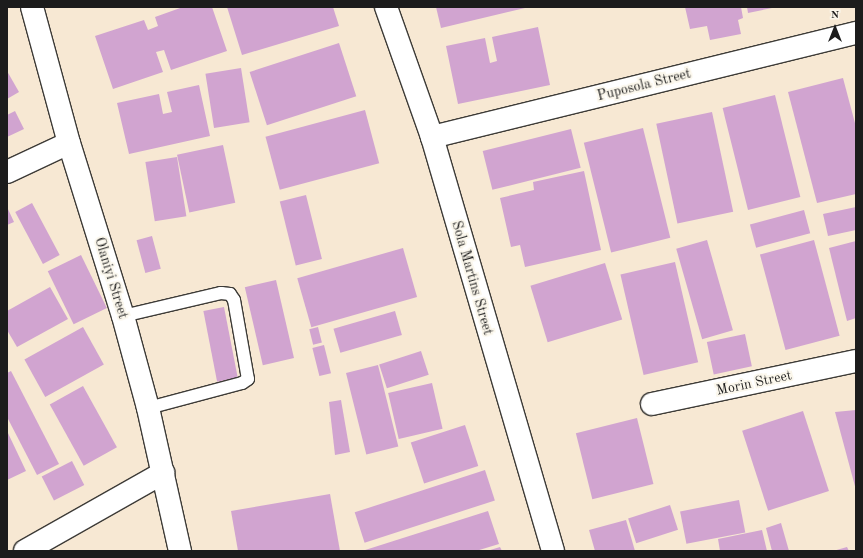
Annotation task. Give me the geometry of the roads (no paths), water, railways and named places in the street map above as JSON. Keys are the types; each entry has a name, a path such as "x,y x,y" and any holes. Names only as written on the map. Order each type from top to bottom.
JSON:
{"street":[{"name":"Olaniyi Street","path":"32,7 70,143 123,316 148,408 180,551"},
{"name":"Sola Martins Street","path":"386,7 432,136 553,551"},
{"name":"Puposola Street","path":"432,136 856,33"},
{"path":"7,172 70,143"},
{"name":"Morin Street","path":"652,404 856,361"},
{"path":"25,551 163,474"}],"lane":[{"path":"123,316 221,293 230,294 234,300 248,379 242,383 148,408"}]}
